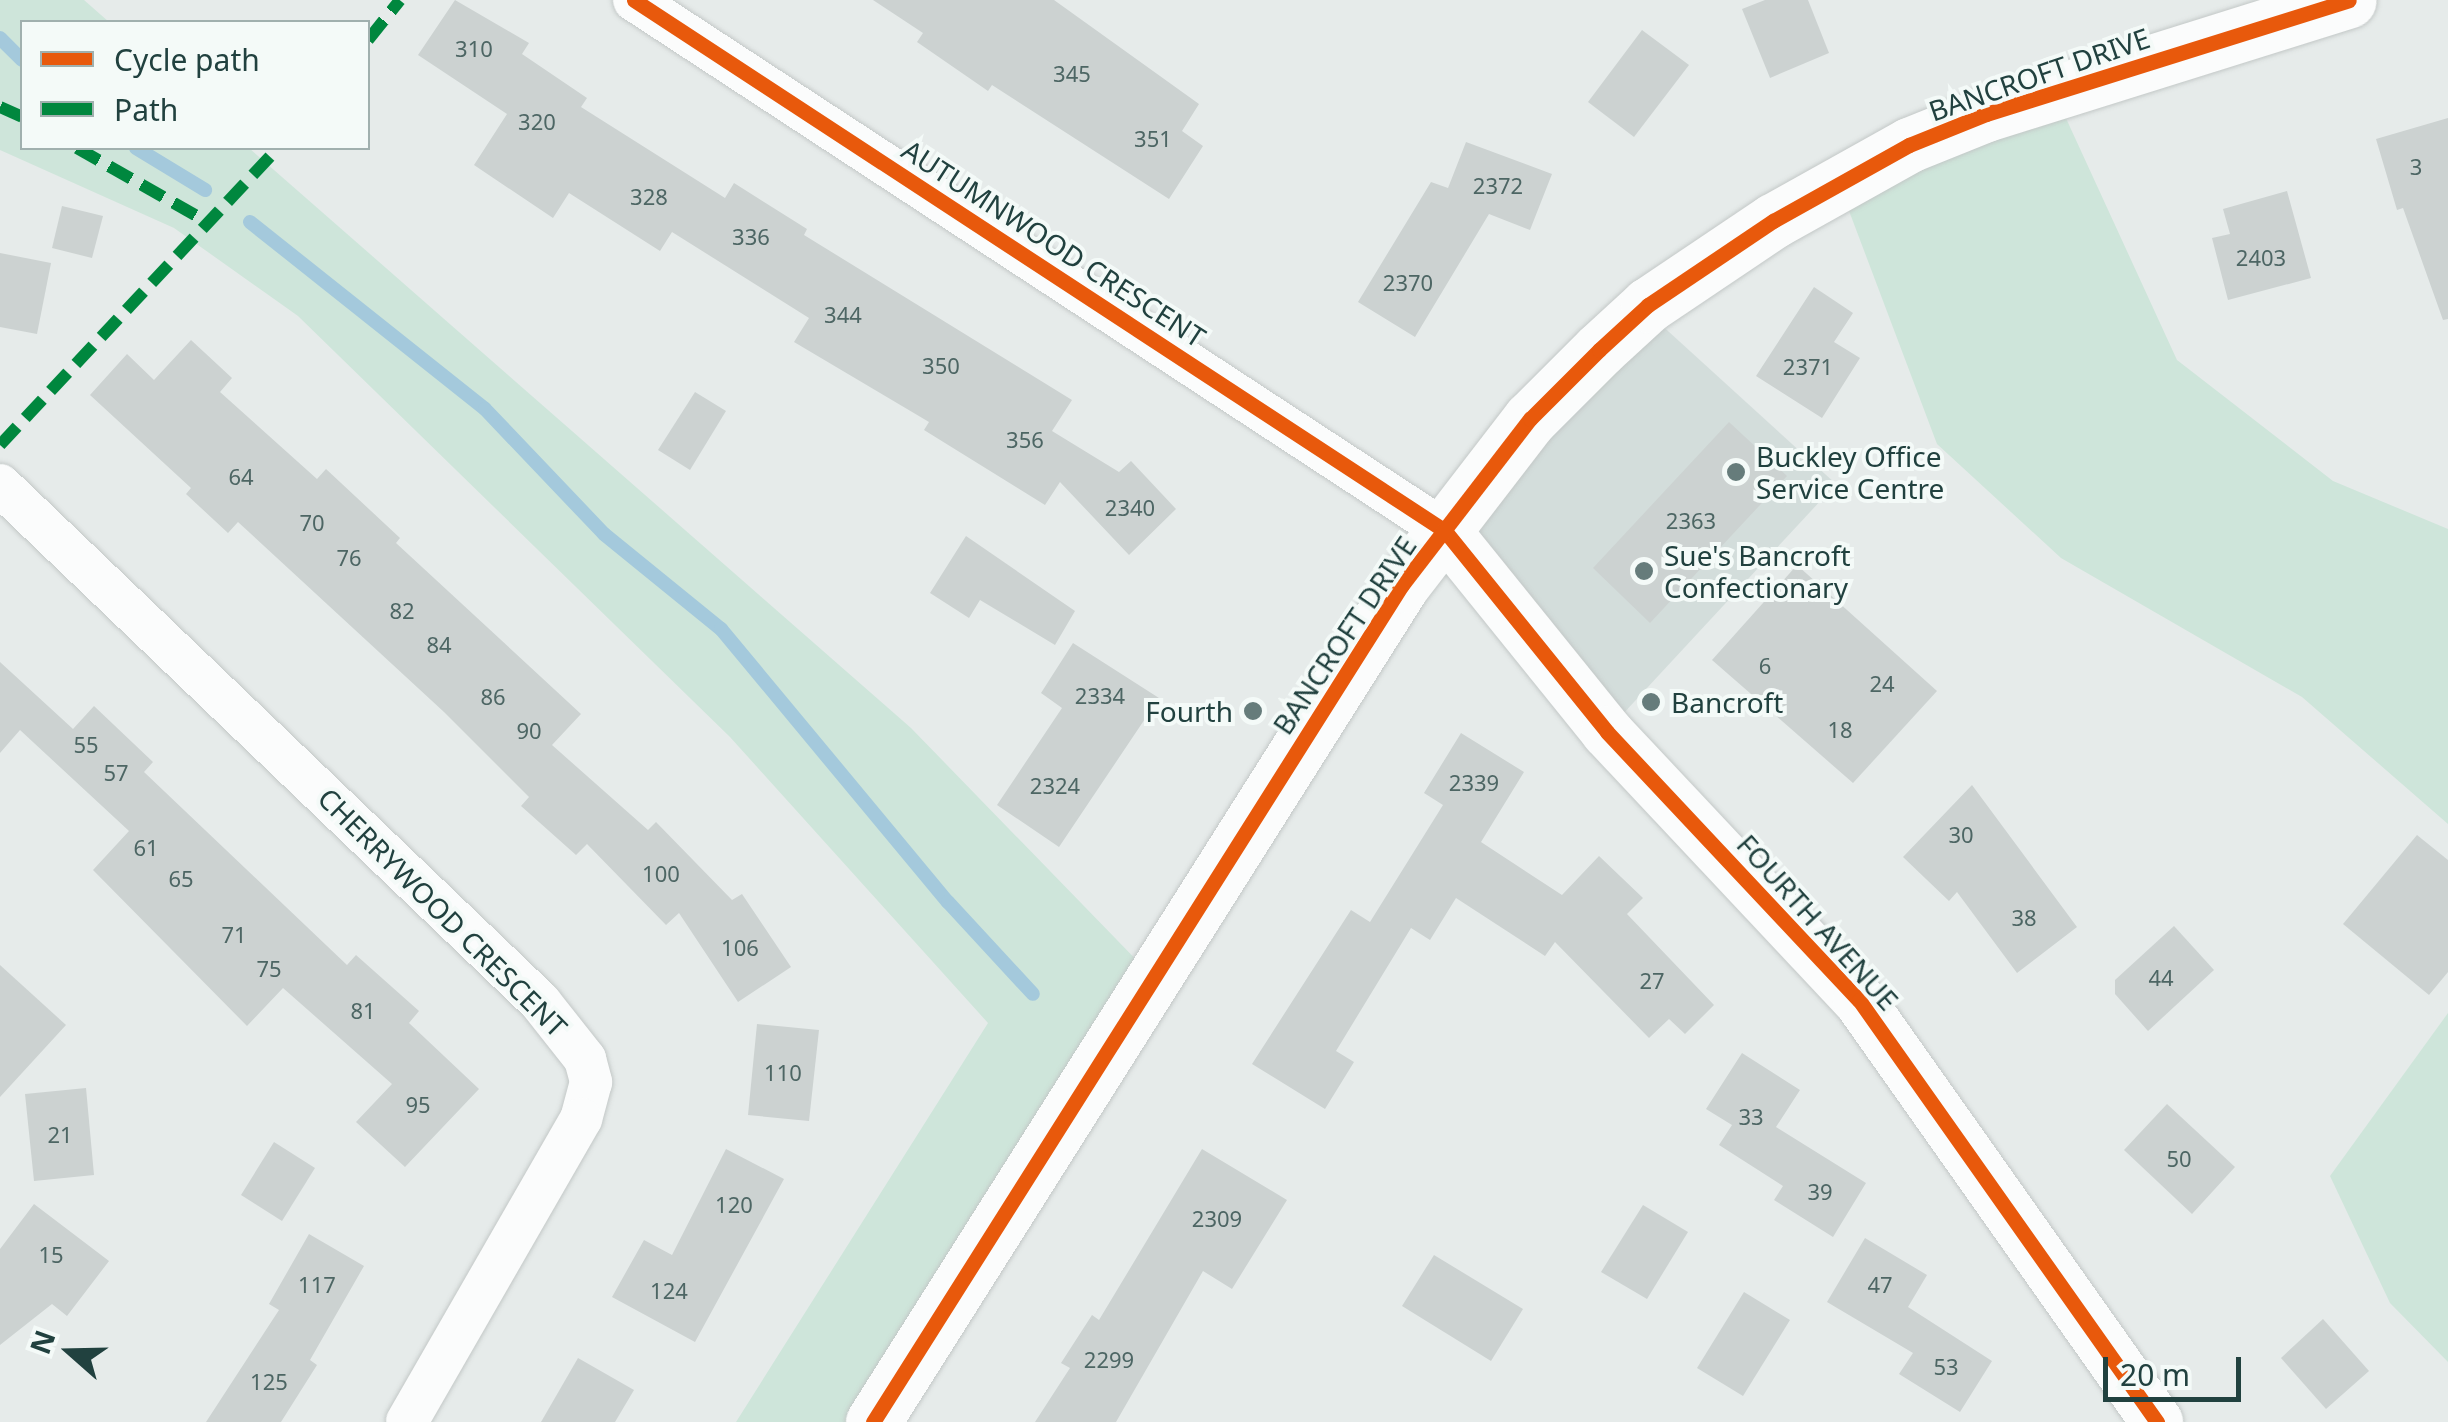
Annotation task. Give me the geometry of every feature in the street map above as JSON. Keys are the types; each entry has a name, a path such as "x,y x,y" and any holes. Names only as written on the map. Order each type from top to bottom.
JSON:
{"main road":[{"name":"BANCROFT DRIVE","path":"873,1422 1386,610 1530,420 1648,305 1838,182 1986,114 2349,0"}],"street":[{"name":"AUTUMNWOOD CRESCENT","path":"634,0 1444,530"},
{"name":"CHERRYWOOD CRESCENT","path":"0,485 526,988 586,1059 591,1082 581,1119 407,1422"},
{"name":"FOURTH AVENUE","path":"1444,530 1606,732 1860,1000 2157,1422"}],"shaded area":[{"path":"1646,311 1836,484 1609,729 1449,531"}],"green space":[{"path":"0,0 84,0 107,20 20,20 20,150 251,150 911,728 1150,974 867,1422 736,1422 988,1023 730,737 298,316 174,228 0,150"},
{"path":"2053,90 2177,360 2333,481 2448,529 2448,824 2302,697 2061,558 1937,444 1837,179"},
{"path":"2448,1013 2448,1362 2390,1303 2330,1176"}],"building":[{"path":"455,0 529,43 522,54 587,98 581,107 725,198 734,183 807,229 804,235 1072,400 1052,431 1119,472 1131,461 1176,509 1129,555 1060,482 1045,505 924,430 929,422 794,342 809,318 672,232 660,251 569,193 553,218 474,165 507,114 418,55"},
{"path":"873,0 1054,0 1199,104 1182,131 1203,146 1169,199 992,85 988,91 917,42 923,33"},
{"path":"1765,0 1808,0 1829,53 1770,78 1742,9"},
{"path":"1642,30 1689,65 1634,137 1588,102"},
{"path":"2448,118 2448,319 2443,320 2403,208 2397,210 2376,139"},
{"path":"1466,142 1552,174 1530,230 1489,214 1415,337 1358,302 1431,182 1448,188"},
{"path":"2287,191 2311,278 2228,300 2212,238 2230,234 2223,209"},
{"path":"62,206 103,216 92,258 52,248"},
{"path":"0,253 51,263 37,334 0,327"},
{"path":"1814,287 1853,313 1834,342 1860,358 1822,418 1756,376"},
{"path":"191,340 232,378 220,392 317,479 326,469 400,538 396,543 581,714 552,745 648,830 656,822 732,900 742,894 791,967 738,1002 679,913 666,925 587,844 576,855 521,806 529,797 444,712 238,522 228,533 186,494 191,488 90,395 127,354 154,380"},
{"path":"695,392 726,411 690,470 658,450"},
{"path":"1729,422 1787,476 1650,623 1593,568"},
{"path":"966,536 1075,611 1055,645 980,600 969,618 930,593"},
{"path":"1797,565 1937,691 1853,783 1712,660"},
{"path":"1073,643 1159,698 1059,847 997,805 1062,708 1041,693"},
{"path":"0,662 73,729 94,706 153,762 144,772 347,965 356,955 419,1011 409,1023 479,1089 405,1167 356,1122 392,1084 283,988 247,1026 93,870 129,831 20,730 0,753"},
{"path":"1461,733 1524,772 1481,842 1562,895 1599,856 1643,898 1627,914 1714,1005 1685,1034 1669,1019 1649,1038 1555,942 1545,956 1456,898 1430,940 1411,928 1336,1051 1354,1062 1325,1109 1252,1064 1351,910 1370,922 1443,805 1424,793"},
{"path":"1972,785 2077,927 2017,973 1957,892 1949,901 1903,857"},
{"path":"2417,835 2448,860 2448,972 2429,995 2343,924"},
{"path":"2174,926 2214,970 2148,1031 2115,994 2115,980"},
{"path":"0,965 66,1025 0,1097"},
{"path":"757,1024 819,1030 809,1121 748,1115"},
{"path":"1742,1053 1800,1090 1776,1127 1866,1183 1833,1237 1774,1200 1783,1186 1719,1145 1732,1125 1706,1109"},
{"path":"86,1088 94,1175 34,1181 25,1094"},
{"path":"2167,1104 2235,1167 2192,1214 2124,1150"},
{"path":"274,1142 315,1168 282,1221 241,1195"},
{"path":"726,1149 784,1179 695,1342 612,1297 644,1240 672,1255"},
{"path":"1202,1149 1287,1200 1232,1289 1203,1271 1116,1422 1035,1422 1070,1368 1061,1363 1092,1315 1099,1320"},
{"path":"34,1204 109,1261 67,1316 52,1304 0,1345 0,1249"},
{"path":"1643,1205 1688,1232 1647,1299 1601,1272"},
{"path":"309,1234 364,1266 310,1360 317,1365 281,1422 206,1422 279,1310 269,1304"},
{"path":"1865,1238 1927,1275 1908,1307 1992,1361 1960,1412 1899,1374 1913,1353 1827,1302"},
{"path":"1434,1255 1523,1309 1491,1361 1402,1306"},
{"path":"1744,1292 1790,1320 1743,1396 1697,1368"},
{"path":"2323,1319 2369,1371 2326,1409 2281,1358"},
{"path":"578,1358 634,1390 615,1422 541,1422"}],"waterway":[{"path":"0,38 20,58"},
{"path":"139,150 205,190"},
{"path":"250,222 485,409 604,534 721,629 948,902 1033,994"}],"marked path":[{"path":"370,38 400,0"},
{"path":"0,107 20,116"},
{"path":"81,150 211,224"},
{"path":"0,445 276,150"}],"cycle path":[{"path":"634,0 1445,531 1607,732 1859,1000 2157,1422"},
{"path":"873,1422 1402,585 1530,419 1599,350 1648,305 1773,221 1909,145 1986,114 2349,0"}],"place":[{"name":"Buckley Office Service Centre","path":"1736,472"},
{"name":"Sue's Bancroft Confectionary","path":"1644,571"},
{"name":"Bancroft","path":"1651,702"},
{"name":"Fourth","path":"1253,711"}]}
